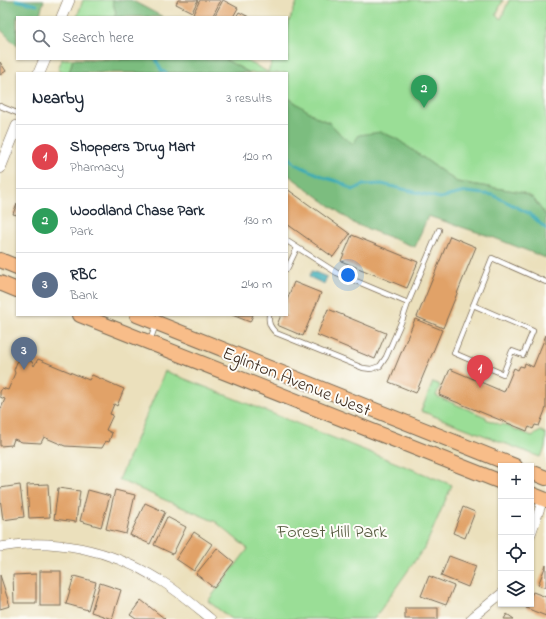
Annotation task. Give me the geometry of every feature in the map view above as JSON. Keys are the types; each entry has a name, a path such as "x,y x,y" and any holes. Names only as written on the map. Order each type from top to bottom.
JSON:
{"main road":[{"path":"0,260 16,267"},
{"path":"0,283 16,290"},
{"name":"Eglinton Avenue West","path":"82,316 498,481"},
{"name":"Eglinton Avenue West","path":"140,316 508,463"},
{"path":"534,473 546,478"}],"street":[{"path":"62,16 70,0"},
{"path":"39,72 45,60"},
{"path":"0,168 16,128"},
{"path":"534,524 542,496"},
{"path":"0,547 35,544 52,545 81,548 108,556 143,570 159,579 207,618"},
{"path":"471,619 498,596"}],"lane":[{"path":"0,106 16,113"},
{"path":"269,316 268,322 271,328 276,332 363,368 371,369 380,366 386,358 439,230"},
{"path":"288,242 337,273 408,303"},
{"path":"288,267 296,248"},
{"path":"473,305 533,331 523,355 512,351 503,374 454,353 473,305 492,258 546,282"},
{"path":"149,343 156,322"}],"green space":[{"path":"0,0 44,0 39,16 16,16 16,45 0,29"},
{"path":"83,0 112,0 116,13 114,16 77,16"},
{"path":"112,0 131,0 161,16 114,16 116,13"},
{"path":"298,0 503,0 496,15 501,19 509,0 546,0 546,216 533,198 521,192 457,182 397,139 381,132 353,144 341,135 330,123 318,118 288,98 288,72 268,72 273,60 288,60 288,24"},
{"path":"62,60 73,60 69,72 61,72 58,70"},
{"path":"73,60 226,60 248,72 69,72"},
{"path":"226,60 245,60 268,72 248,72"},
{"path":"288,98 318,118 330,123 341,135 353,144 359,135 381,132 397,139 457,182 521,192 533,198 546,216 546,258 492,237 428,216 415,247 355,224 288,175"},
{"name":"Forest Hill Park","path":"165,371 452,485 426,545 374,619 231,619 208,601 248,549 216,522 119,480"},
{"path":"433,382 440,385 436,396 486,417 486,419 532,436 541,431 546,434 545,446 540,457 421,411"}],"water":[{"path":"312,271 327,277 324,284 309,277"}],"building":[{"path":"178,0 198,0 192,12 176,4"},
{"path":"200,0 221,0 213,16 196,16 193,14"},
{"path":"223,0 238,8 234,16 215,16"},
{"path":"239,12 247,16 237,16"},
{"path":"0,62 6,71 0,75"},
{"path":"288,190 350,234 333,257 288,225"},
{"path":"16,206 16,215 13,214"},
{"path":"352,235 418,262 407,288 341,261"},
{"path":"450,236 476,247 443,328 417,317"},
{"path":"294,282 321,293 303,336 277,325 281,316 288,316 288,297"},
{"path":"328,309 386,333 375,359 317,335"},
{"path":"235,316 253,316 250,322"},
{"path":"415,319 442,330 416,393 389,382"},
{"path":"546,335 546,408 539,426 535,425 533,429 529,427 527,431 439,395 450,369 504,392 514,368 518,370 520,366 524,367 525,363 533,367"},
{"path":"25,358 32,362 34,366 38,359 89,380 92,375 124,389 117,406 114,404 110,414 113,415 106,430 112,433 109,442 106,441 102,448 65,446 44,437 41,443 22,442 14,439 12,445 0,446 0,411 5,399 0,397 0,392 2,388 8,390 15,373 14,370 17,362"},
{"path":"48,484 50,517 29,518 27,485"},
{"path":"20,485 24,517 3,520 0,488"},
{"path":"58,488 80,491 76,522 54,519"},
{"path":"88,490 110,496 101,527 80,521"},
{"path":"115,490 135,495 126,534 106,529"},
{"path":"145,503 165,512 150,544 130,535"},
{"path":"463,507 475,512 465,538 453,533"},
{"path":"167,517 186,527 173,554 154,545"},
{"path":"194,532 212,544 194,571 176,559"},
{"path":"217,548 234,562 214,588 196,574"},
{"path":"449,556 476,566 468,587 441,576"},
{"path":"546,565 546,588 538,585"},
{"path":"40,571 61,571 61,606 40,606"},
{"path":"36,574 36,603 14,603 13,575"},
{"path":"0,575 10,606 0,609"},
{"path":"74,576 96,582 88,610 66,604"},
{"path":"429,576 454,586 446,605 421,596"},
{"path":"100,583 121,590 112,619 91,612"},
{"path":"534,592 546,597 546,616 526,608 534,607"},
{"path":"141,600 165,619 136,619 130,615"},
{"path":"405,608 438,608 438,619 405,619"},
{"path":"507,614 514,619 504,619"}],"waterway":[{"path":"16,0 37,5"},
{"path":"156,60 161,70 164,72"},
{"path":"288,156 295,164 326,178 340,182 353,190 363,185 382,184 440,198 466,192 493,195 530,214 546,229"}],"place":[{"name":"Woodland Chase Park","path":"424,108"},
{"name":"RBC","path":"24,370"},
{"name":"Shoppers Drug Mart","path":"480,388"}]}
